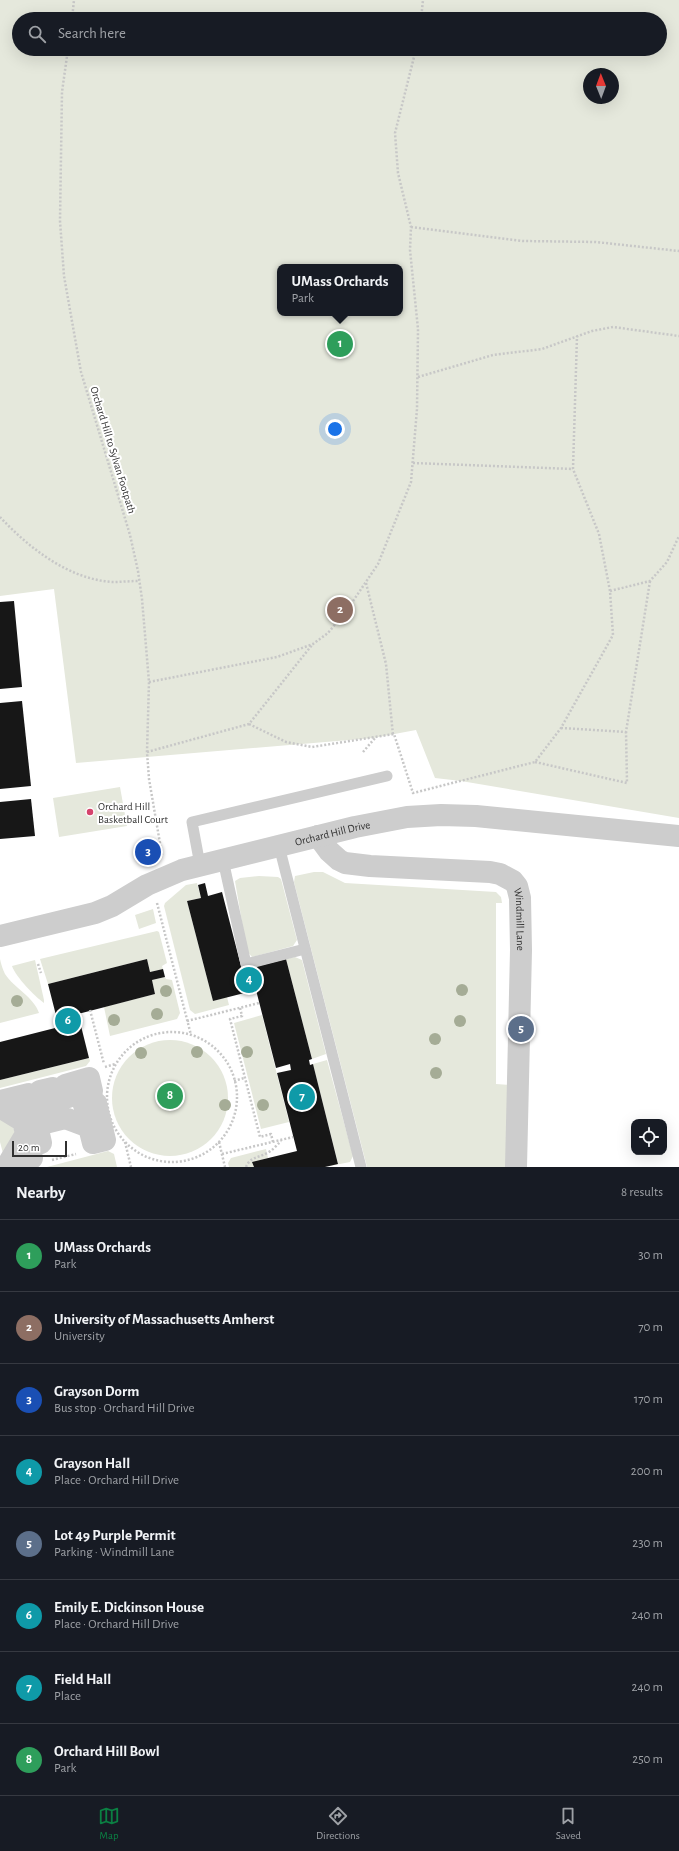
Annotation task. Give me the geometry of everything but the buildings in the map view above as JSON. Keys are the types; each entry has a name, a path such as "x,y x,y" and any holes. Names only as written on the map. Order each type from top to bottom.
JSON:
{"street":[{"name":"Orchard Hill Drive","path":"0,936 101,911 163,877 200,866 318,836 407,818 441,815 510,818 679,836"},
{"name":"Windmill Lane","path":"318,836 329,851 339,860 346,863 370,866 490,872 507,877 517,886 520,898 521,950 516,1167"},
{"path":"0,1101 29,1094 32,1106 44,1103 40,1091 53,1088 56,1100 68,1097 65,1085 89,1078 92,1090 80,1094 84,1105 96,1103 105,1140 93,1142 89,1127 65,1118 37,1125 41,1142 29,1146 32,1158 8,1164 26,1134 23,1121 0,1107"}],"lane":[{"path":"200,866 192,822 387,776"},
{"path":"279,846 360,1167"},
{"path":"223,860 246,964 305,949"}],"path":[{"path":"73,12 74,0"},
{"path":"422,12 423,0"},
{"name":"Orchard Hill to Sylvan Footpath","path":"67,56 62,92 61,115 60,221 64,276 81,372 130,535 139,581 148,682 147,752 149,779 162,855"},
{"path":"147,752 249,724 313,644 328,633 347,610 366,582 378,564 411,482 417,409 418,329 410,250 411,227 398,173 395,133 414,56"},
{"path":"411,227 523,241 596,242 679,252"},
{"path":"418,377 493,355 542,349 592,331 613,327 679,336"},
{"path":"534,762 561,728 613,635 610,591 599,534 573,469 577,336"},
{"path":"413,463 573,469"},
{"path":"0,516 22,538 58,564 92,578 112,582 139,581"},
{"path":"366,582 386,664 394,734 413,793 534,762 627,783 626,732 650,581 666,562 679,536"},
{"path":"610,591 650,581"},
{"path":"148,682 277,657 313,644"},
{"path":"249,724 286,742 312,747 394,734"},
{"path":"561,728 626,732"},
{"path":"363,752 373,738 394,734"},
{"path":"157,902 191,1035"},
{"path":"38,964 41,973"},
{"path":"187,1022 259,1003"},
{"path":"240,1008 242,1016 230,1019 244,1078 260,1137 271,1134 273,1142"},
{"path":"90,1010 105,1067"},
{"path":"171,1032 191,1035 206,1041 221,1054 231,1070 234,1081 237,1089 236,1108 230,1126 219,1142 205,1153 189,1160 171,1162 153,1160 137,1152 125,1142 113,1126 108,1111 106,1095 109,1079 115,1064 126,1051 139,1041 155,1034 171,1032"},
{"path":"234,1081 244,1078"},
{"path":"222,1154 293,1137"},
{"path":"246,1167 255,1157 267,1153 282,1140"},
{"path":"125,1142 131,1167"},
{"path":"219,1142 225,1167"}],"shaded area":[{"path":"0,0 679,0 679,818 461,781 435,778 416,730 373,738 76,763 54,589 0,596"},
{"name":"Orchard Hill Basketball Court","path":"120,787 127,826 59,837 53,798"},
{"path":"314,872 323,872 345,883 496,892 501,897 502,903 496,903 496,1084 511,1085 507,1167 367,1167 294,882 295,876"},
{"path":"259,876 278,877 281,879 297,940 293,946 252,957 247,951 235,881 240,878"},
{"path":"197,883 201,898 187,901 213,1001 227,997 229,1005 195,1014 190,1010 164,906 165,903 186,885"},
{"path":"153,909 156,923 139,929 135,915"},
{"path":"157,931 159,932 167,963 162,966 163,969 150,972 147,959 48,984 40,959"},
{"path":"295,957 302,960 326,1054 312,1059 286,959"},
{"path":"0,959 5,974 13,984 33,1002 39,1013 0,1023"},
{"path":"35,960 44,1003 26,986 12,966"},
{"path":"165,977 166,979 172,980 180,1013 177,1019 110,1036 104,1007 155,994 152,980"},
{"path":"262,1015 289,1122 261,1129 234,1023"},
{"path":"170,1040 192,1044 202,1049 211,1057 219,1066 224,1076 228,1098 224,1120 219,1130 211,1139 202,1147 192,1152 170,1156 148,1152 138,1147 129,1139 121,1130 116,1120 112,1098 116,1076 121,1066 129,1057 138,1049 148,1044"},
{"path":"89,1058 90,1061 86,1066 0,1088 0,1080"},
{"path":"327,1060 353,1156 350,1162 325,1167 338,1163 313,1064"},
{"path":"0,1108 9,1113 17,1140 4,1157 0,1142"},
{"path":"266,1149 268,1158 253,1162 254,1167 229,1167 228,1163 231,1158"},
{"path":"108,1151 114,1154 117,1167 47,1167"}],"place":[{"name":"UMass Orchards","path":"340,344"},
{"name":"University of Massachusetts Amherst","path":"340,610"},
{"name":"Orchard Hill Basketball Court","path":"90,812"},
{"name":"Grayson Dorm","path":"148,852"},
{"name":"Grayson Hall","path":"249,980"},
{"name":"Emily E. Dickinson House","path":"68,1021"},
{"name":"Lot 49 Purple Permit","path":"521,1029"},
{"name":"Orchard Hill Bowl","path":"170,1096"},
{"name":"Field Hall","path":"302,1097"}]}
